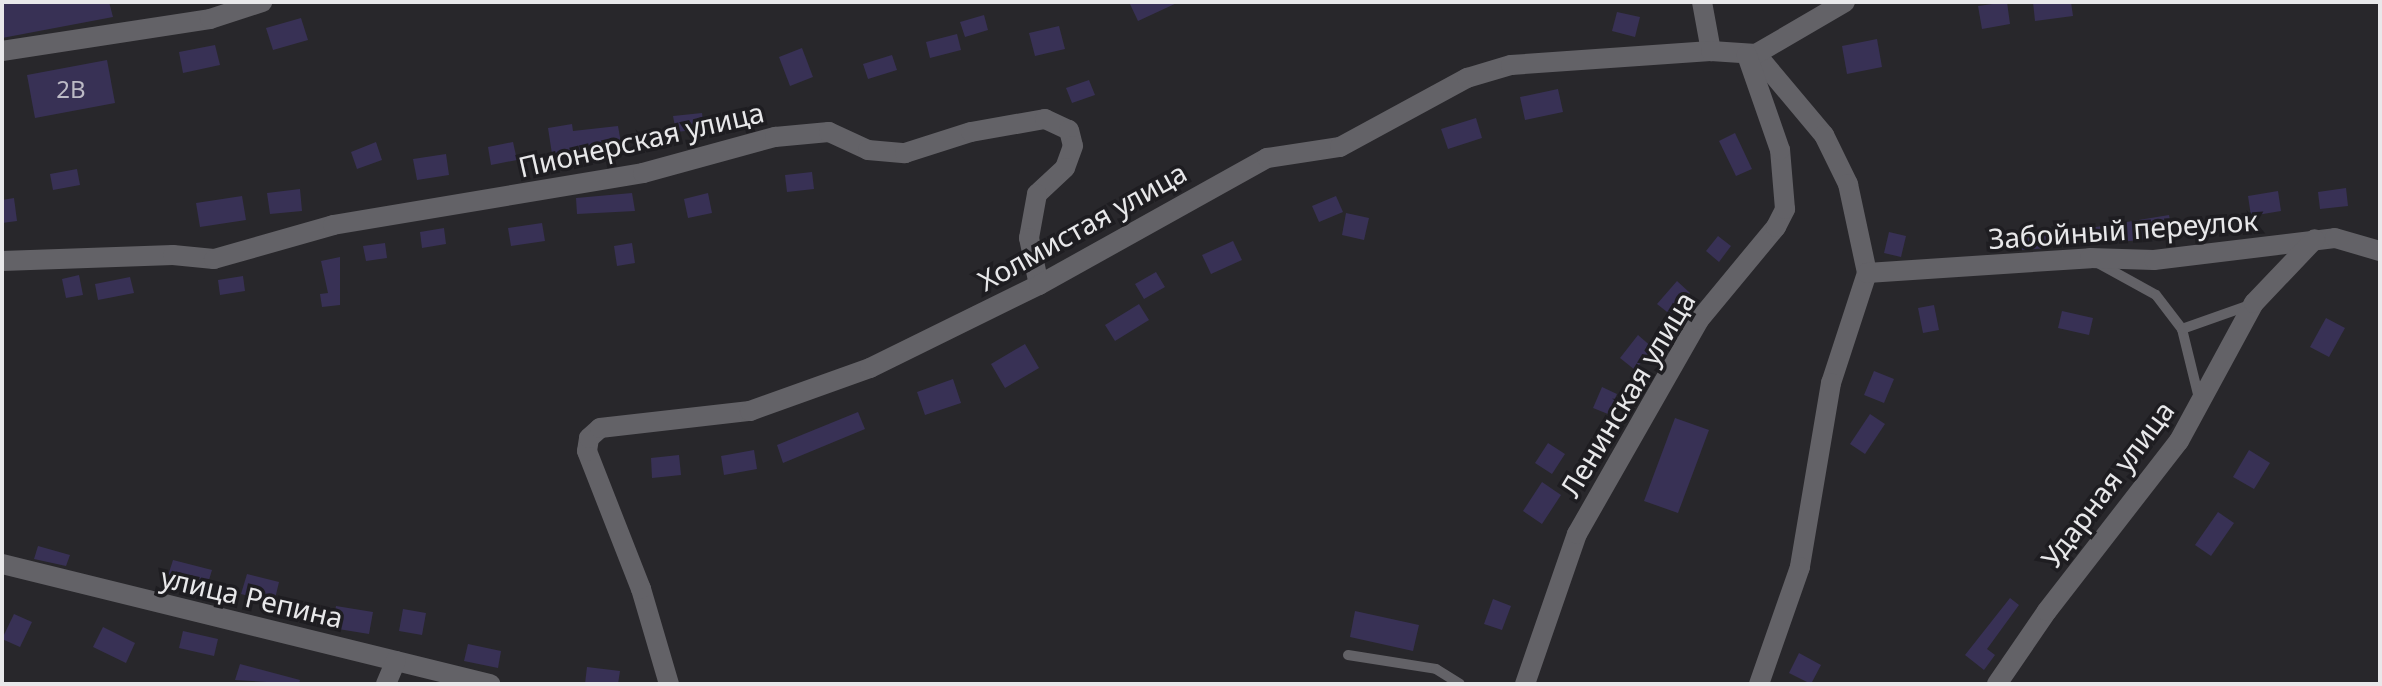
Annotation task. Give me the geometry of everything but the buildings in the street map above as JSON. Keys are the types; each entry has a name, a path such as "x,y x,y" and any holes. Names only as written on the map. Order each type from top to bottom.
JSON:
{"street":[{"path":"2,51 210,19 262,2"},
{"path":"1702,2 1711,51"},
{"path":"1759,684 1800,567 1831,383 1867,273 1848,184 1824,135 1752,54 1845,2"},
{"name":"Холмистая улица","path":"669,684 641,589 587,451 589,438 608,427 750,411 870,368 1039,285 1267,158 1340,147 1467,78 1511,65 1711,51 1752,54"},
{"name":"Ленинская улица","path":"1525,684 1577,534 1699,320 1776,227 1785,209 1780,150 1752,54"},
{"name":"Пионерская улица","path":"2,261 173,255 214,259 333,225 643,173 775,137 829,132 868,150 905,153 971,132 1045,119 1069,130 1073,146 1065,168 1037,194 1029,238 1039,285"},
{"name":"Забойный переулок","path":"1867,273 2090,258 2154,260 2335,238 2380,251"},
{"name":"Ударная улица","path":"1997,684 2047,611 2179,441 2254,303 2315,239"},
{"name":"улица Репина","path":"2,564 490,684"},
{"path":"386,684 396,661"}],"lane":[{"path":"2090,258 2156,295 2182,329 2201,404"},
{"path":"2182,329 2254,303"},
{"path":"1348,655 1436,669 1460,684"}]}
